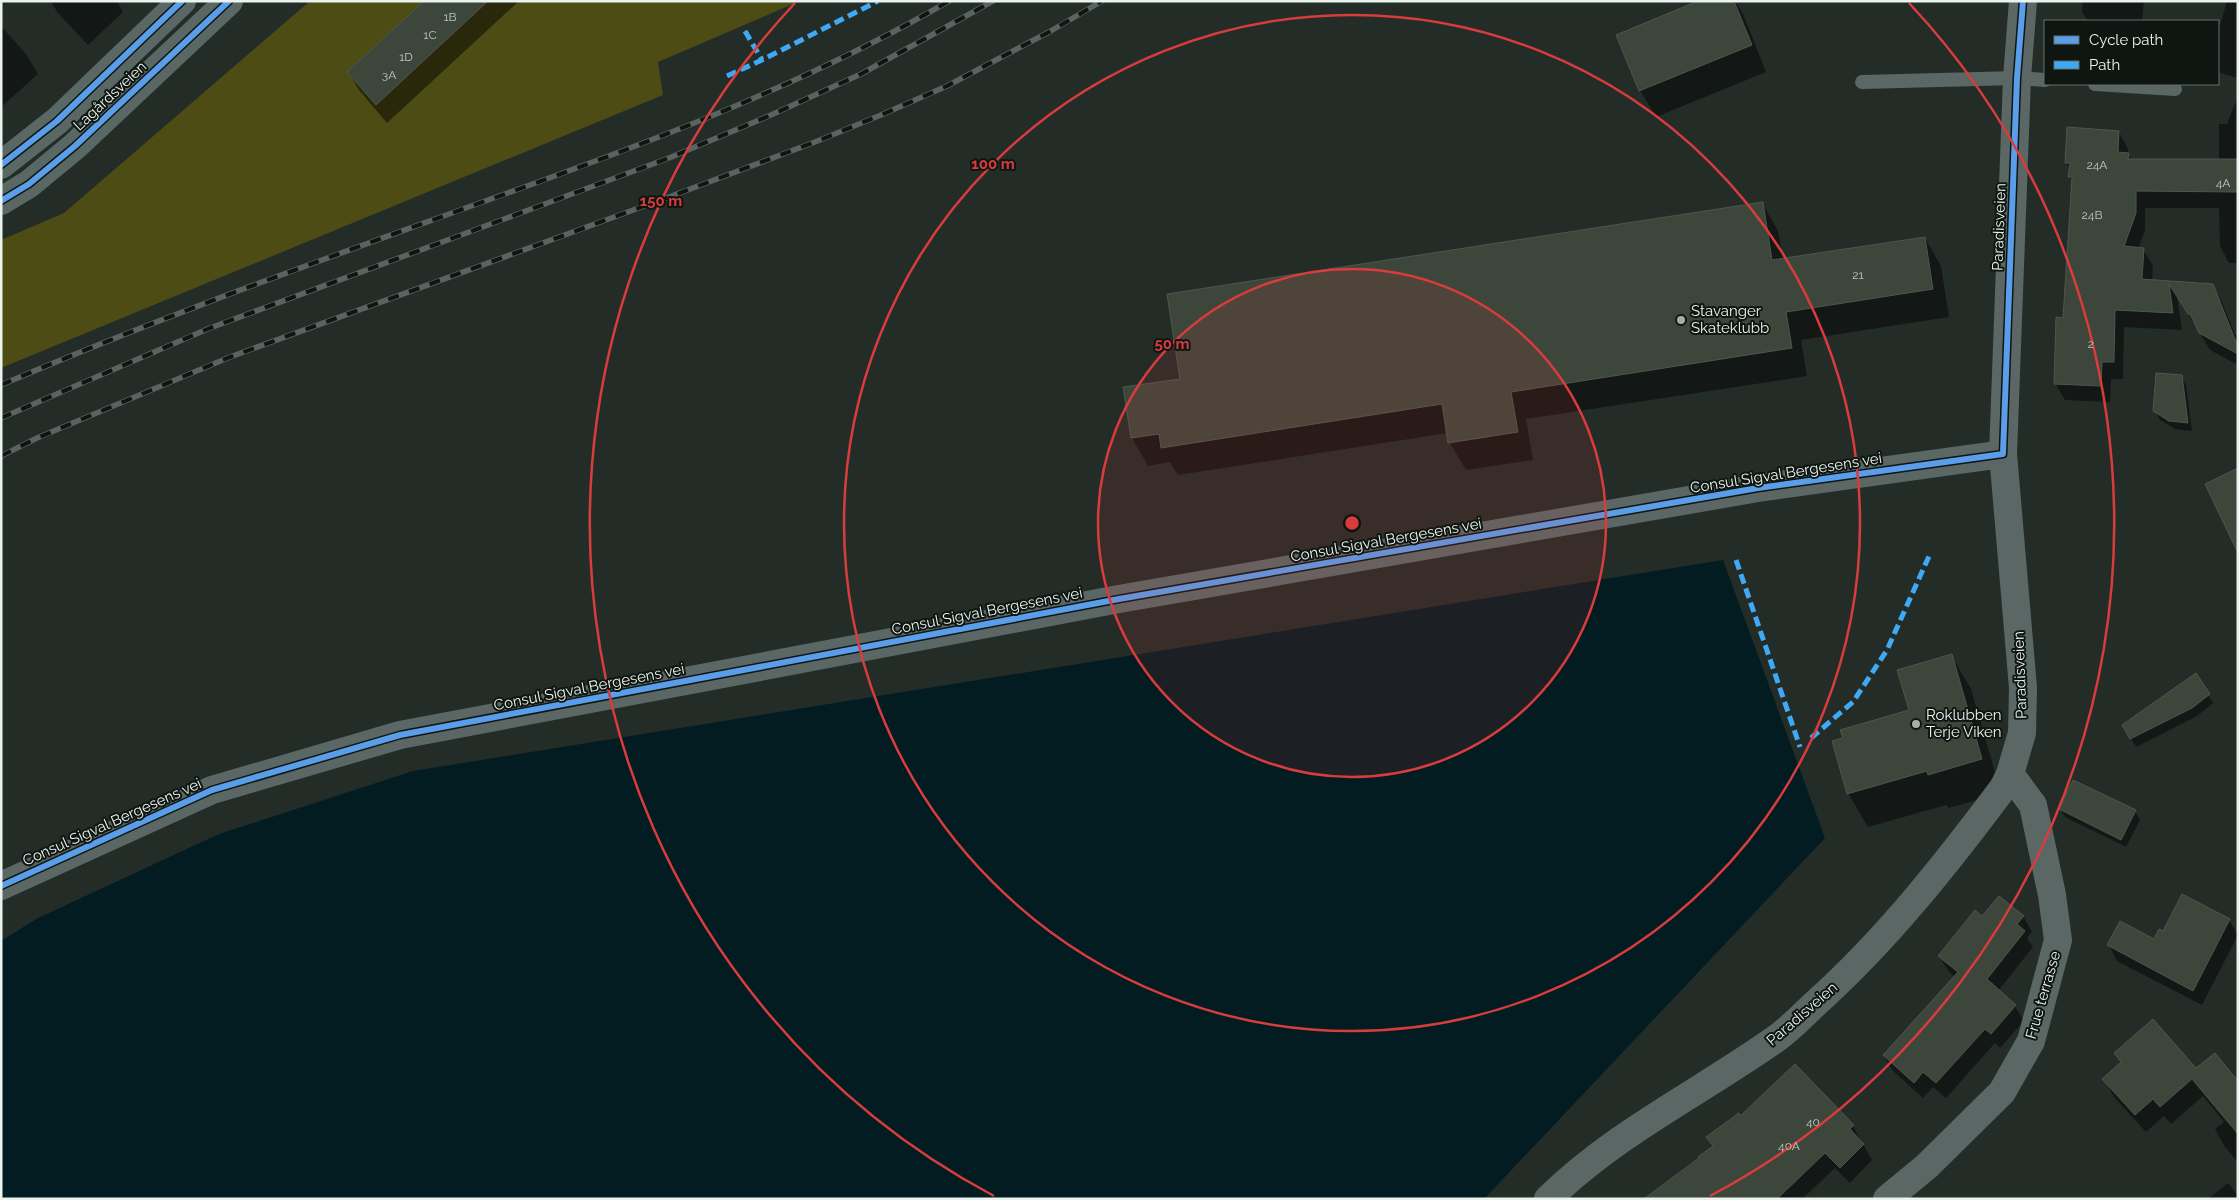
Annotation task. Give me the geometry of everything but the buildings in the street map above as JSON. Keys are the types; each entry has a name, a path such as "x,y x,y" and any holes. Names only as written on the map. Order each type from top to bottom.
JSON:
{"main road":[{"name":"Lagårdsveien","path":"5,160 57,121 182,1"},
{"name":"Lagårdsveien","path":"1,201 29,184 75,146 229,1"}],"street":[{"name":"Paradisveien","path":"1548,1199 1571,1176 1624,1137 1729,1072 1779,1036 1839,982 1900,917 2003,788 2010,774 2022,732 2023,688 2003,454 2016,78 2023,1"},
{"name":"Consul Sigval Bergesens vei","path":"1,886 212,790 400,736 1119,599 1758,488 2003,454"},
{"name":"Frue terrasse","path":"1887,1199 1927,1166 2002,1092 2031,1041 2058,940 2052,895 2033,805 2010,774"}],"lane":[{"path":"1862,82 2016,78 2044,80"},
{"path":"2111,85 2175,89"}],"shaded area":[{"path":"310,1 800,1 658,62 663,95 1,368 1,240 64,213"}],"water":[{"path":"1723,560 1825,838 1484,1199 1,1199 1,941 38,918 219,834 413,771"}],"railway":[{"path":"1,385 231,294 587,164 711,116 832,63 949,1"},
{"path":"1,418 210,328 669,158 861,74 993,1"},
{"path":"1,456 37,438 230,357 669,197 881,115 947,86 1049,32 1102,1"}],"marked path":[{"path":"727,76 878,1"},
{"path":"745,31 762,60"},
{"path":"1811,738 1853,702 1887,650 1930,554"},
{"path":"1736,560 1800,747"}],"cycle path":[{"path":"1,165 57,121 182,1"},
{"path":"1,201 29,184 75,146 229,1"},
{"path":"1,886 212,790 400,735 1119,599 1758,488 2003,454 2017,78 2023,1"}],"place":[{"name":"Stavanger Skateklubb","path":"1681,320"},
{"name":"Roklubben Terje Viken","path":"1916,724"}]}
